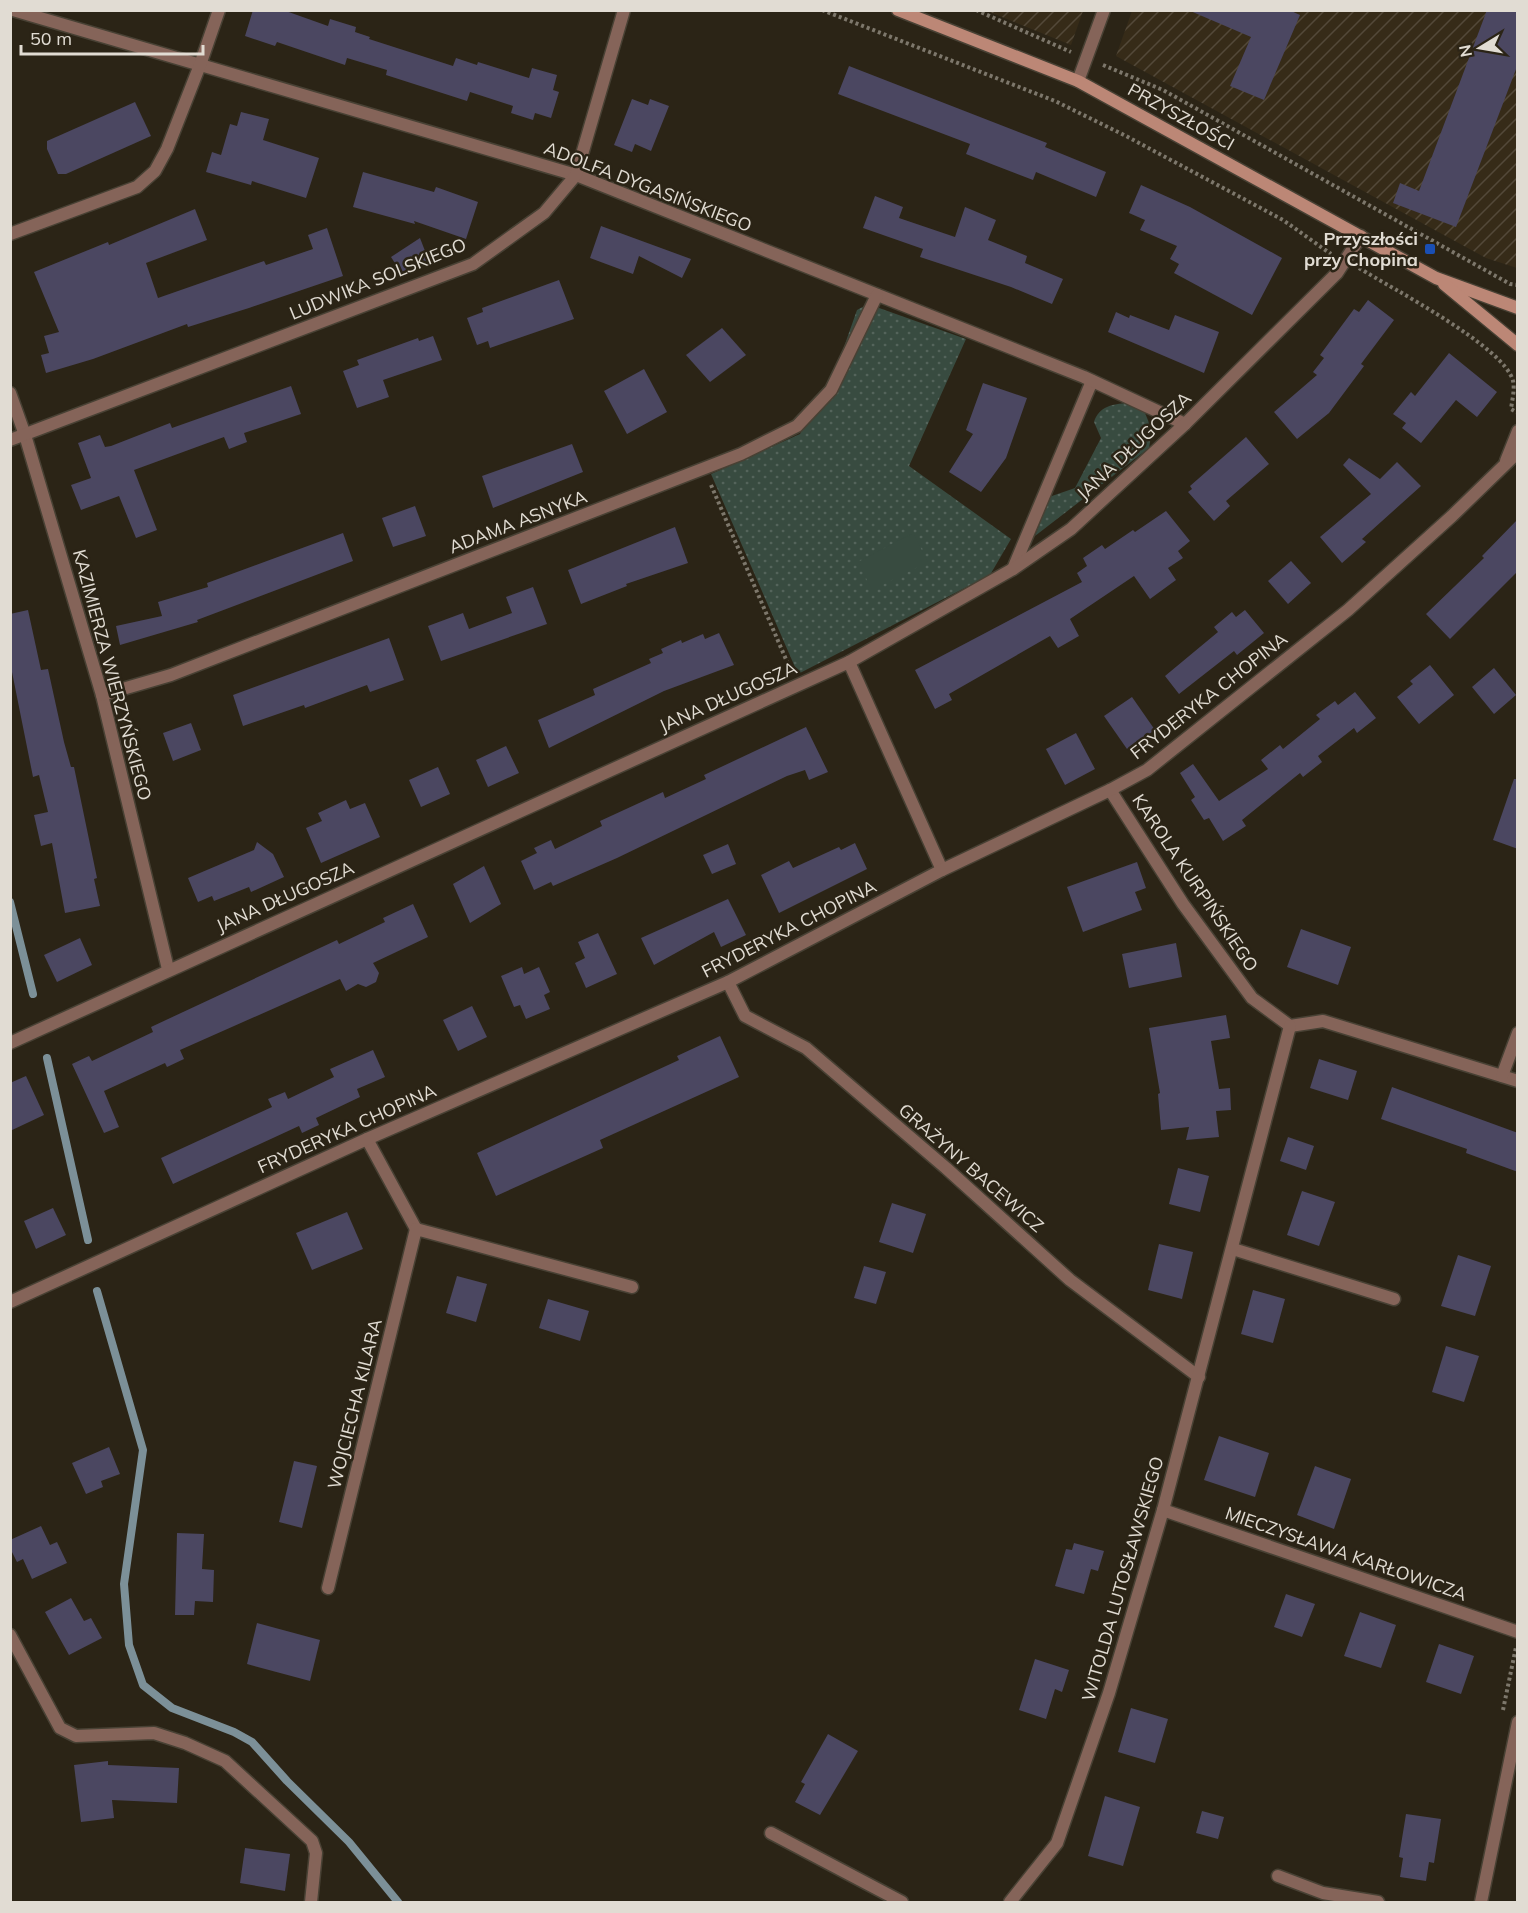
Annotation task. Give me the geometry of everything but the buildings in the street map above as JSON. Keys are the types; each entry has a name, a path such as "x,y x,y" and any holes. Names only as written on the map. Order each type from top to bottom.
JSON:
{"street":[{"name":"ADOLFA DYGASIŃSKIEGO","path":"13,10 576,175 1092,381 1185,424"},
{"path":"10,234 137,187 155,171 167,149 219,10"},
{"name":"LUDWIKA SOLSKIEGO","path":"10,440 473,264 543,213 576,175 624,10"},
{"name":"PRZYSZŁOŚCI","path":"898,10 1077,81 1436,278 1518,308"},
{"path":"1077,81 1104,10"},
{"name":"JANA DŁUGOSZA","path":"10,1043 168,969 849,662 1013,569 1071,529 1185,424 1337,273 1361,236"},
{"name":"PRZYSZŁOŚCI","path":"1436,278 1518,345"},
{"name":"ADAMA ASNYKA","path":"102,695 171,675 704,469 741,454 797,426 831,390 877,295"},
{"path":"1013,569 1092,381"},
{"name":"KAZIMIERZA WIERZYŃSKIEGO","path":"10,393 25,435 102,695 168,969"},
{"name":"FRYDERYKA CHOPINA","path":"1506,462 1518,431"},
{"name":"FRYDERYKA CHOPINA","path":"10,1302 367,1138 728,982 942,870 1147,770 1348,610 1452,516 1518,452"},
{"path":"849,662 942,870"},
{"name":"KAROLA KURPIŃSKIEGO","path":"1110,790 1183,904 1252,998 1290,1026"},
{"name":"GRAŻYNY BACEWICZ","path":"728,982 745,1016 806,1048 946,1168 1070,1280 1199,1377"},
{"path":"1290,1026 1323,1021 1518,1081"},
{"name":"WITOLDA LUTOSŁAWSKIEGO","path":"1011,1902 1057,1844 1109,1693 1163,1510 1290,1026"},
{"path":"1502,1077 1518,1033"},
{"path":"367,1138 416,1229 632,1287"},
{"name":"WOJCIECHA KILARA","path":"328,1588 416,1229"},
{"path":"1233,1249 1394,1299"},
{"name":"MIECZYSŁAWA KARŁOWICZA","path":"1163,1510 1518,1632"},
{"path":"10,1635 60,1728 76,1736 154,1733 185,1743 225,1761 312,1841 316,1853 311,1902"},
{"path":"1481,1902 1518,1722"},
{"path":"771,1833 902,1902"},
{"path":"1278,1875 1323,1893 1378,1902"}],"path":[{"path":"822,10 1055,101 1126,135 1283,220 1326,252 1345,260 1478,340 1509,372 1514,382 1511,409 1518,413"},
{"path":"976,10 1163,90 1510,284 1518,285"},
{"path":"704,469 798,685"}],"shaded area":[{"path":"987,11 1083,11 1071,45"},
{"path":"1132,11 1517,11 1517,268 1486,258 1116,56"}],"green space":[{"path":"868,304 966,339 909,466 1011,539 990,575 798,674 711,474 800,434 839,361 857,310"},
{"path":"1127,403 1145,413 1152,430 1149,448 1035,536 1049,497 1075,488 1101,438 1094,422 1099,412 1107,407"},
{"path":"913,533 928,562 872,590 858,562"}],"waterway":[{"path":"10,902 33,994"},
{"path":"47,1058 88,1240"},
{"path":"97,1291 143,1450 124,1584 129,1645 143,1685 172,1708 234,1732 252,1742 287,1781 349,1842 398,1902"}],"place":[{"name":"Przyszłości przy Chopina","path":"1430,249"}]}
